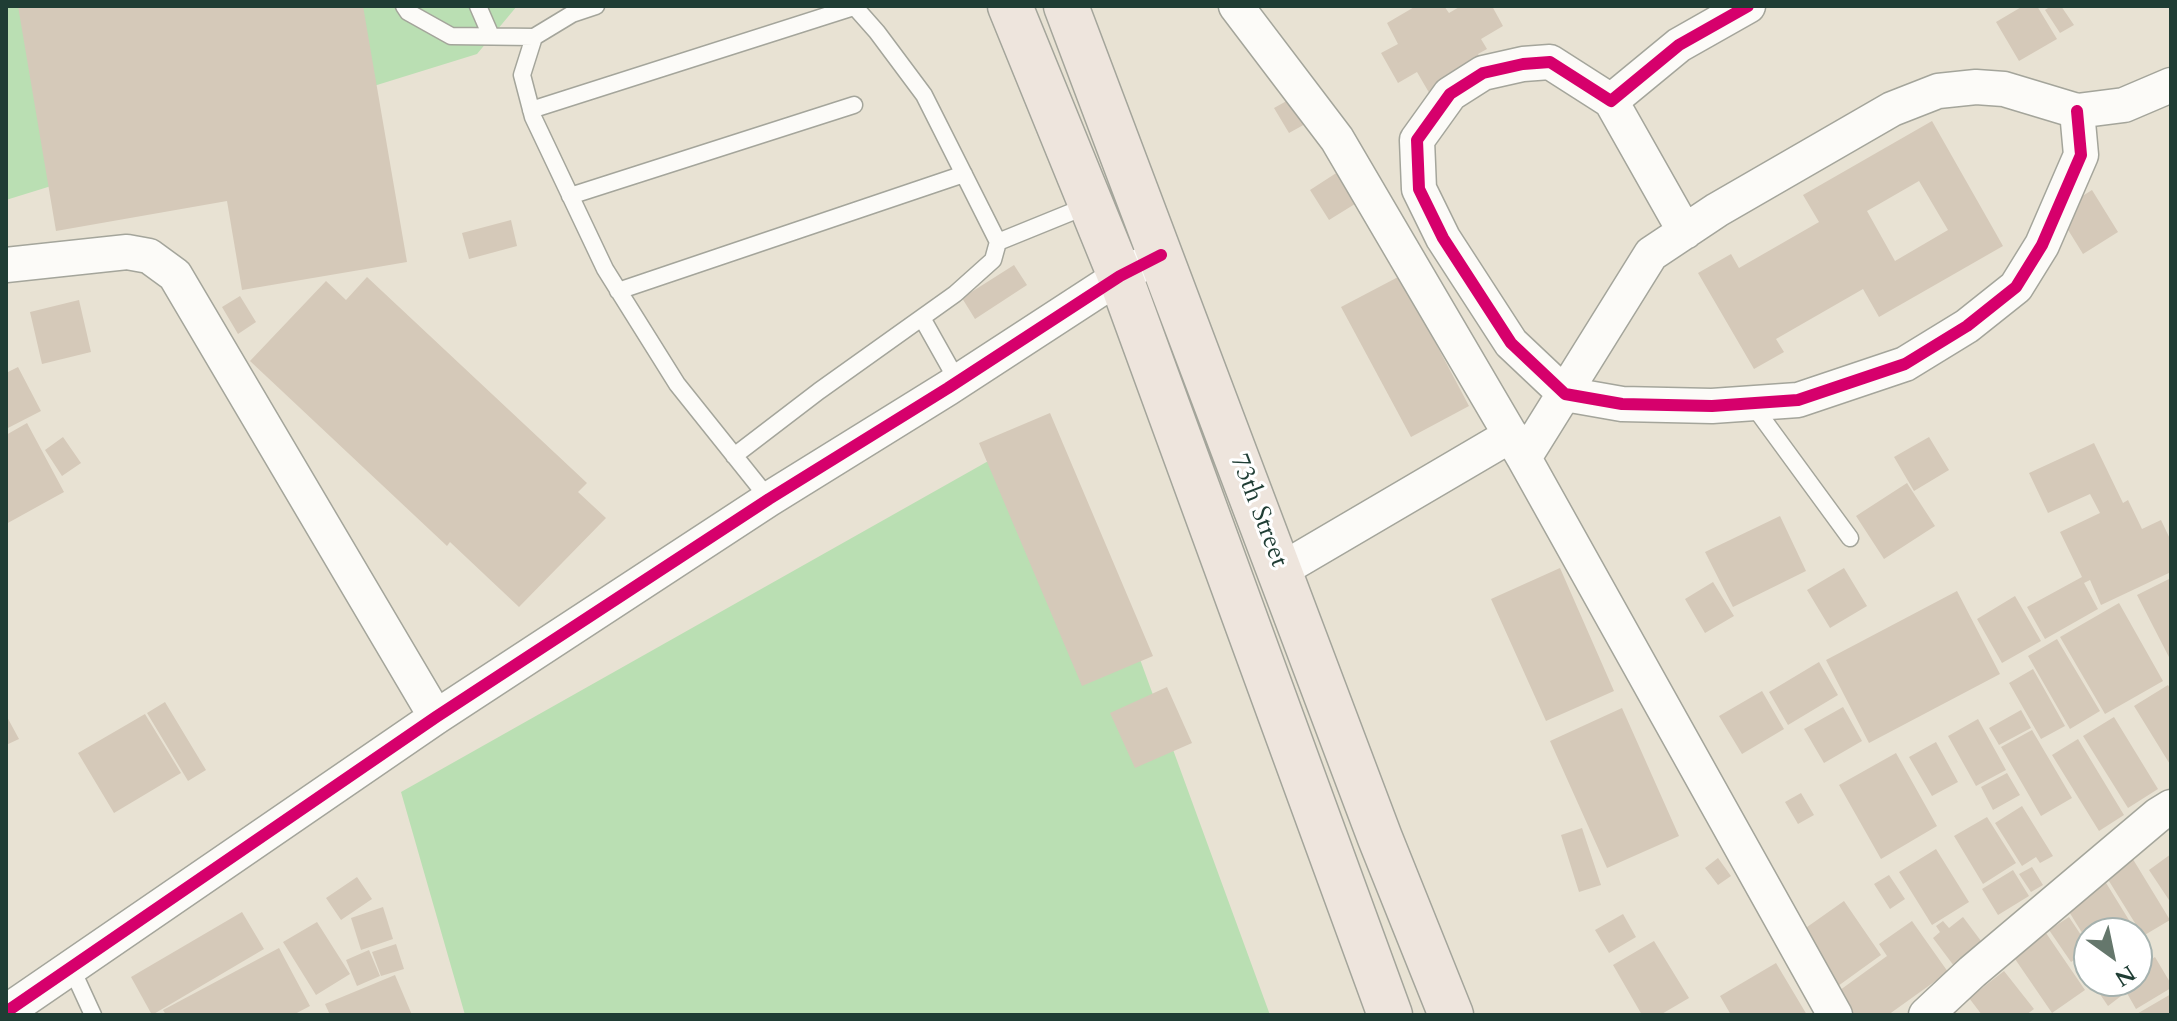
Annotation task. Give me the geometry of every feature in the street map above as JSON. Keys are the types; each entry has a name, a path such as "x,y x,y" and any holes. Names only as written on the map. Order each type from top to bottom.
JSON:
{"main road":[{"name":"73th Street","path":"1010,6 1120,276 1390,1015"},
{"name":"73th Street","path":"1066,6 1380,838 1451,1015"}],"street":[{"path":"1236,6 1337,139 1517,446 1835,1015"},
{"path":"1611,101 1679,45 1748,6"},
{"path":"1685,232 1611,101 1550,62 1523,64 1483,73 1450,94 1417,140 1419,189 1443,238 1511,343 1565,394 1622,404 1712,406 1798,400 1905,364 1967,326 2016,287 2042,245 2081,155 2077,111"},
{"path":"1281,570 1517,446 1565,394 1651,254 1717,210 1892,109 1938,91 1976,87 2004,89 2077,111 2124,105 2171,85"},
{"path":"6,265 127,252 149,256 175,275 436,717"},
{"path":"6,1012 436,717 769,499 958,382 1120,276 1161,255"},
{"path":"1926,1015 1972,972 2171,807"}],"lane":[{"path":"404,6 408,12 451,36 534,37 572,14 596,6"},
{"path":"478,6 491,36"},
{"path":"531,110 854,6 924,95 998,242 993,260 955,294 734,456"},
{"path":"534,37 522,75 531,110 605,269 677,384 769,499"},
{"path":"570,196 854,105"},
{"path":"618,291 964,174"},
{"path":"998,242 1091,204"},
{"path":"922,318 958,382"},
{"path":"1752,404 1850,538"},
{"path":"71,967 93,1015"}],"green space":[{"path":"6,6 517,6 477,54 6,200"},
{"path":"1054,424 1270,1015 465,1015 401,792"}],"building":[{"path":"18,6 363,6 407,262 242,290 227,201 56,231"},
{"path":"1416,6 1444,6 1449,13 1461,6 1492,6 1503,26 1481,39 1487,49 1478,54 1484,65 1431,96 1417,72 1398,83 1381,53 1398,44 1387,23"},
{"path":"2023,6 2037,6 2057,39 2019,61 1996,22"},
{"path":"2051,6 2061,6 2074,25 2060,33 2045,10"},
{"path":"1292,98 1307,123 1289,133 1274,108"},
{"path":"1932,121 2003,246 1879,317 1863,289 1776,339 1784,352 1754,369 1698,273 1731,254 1739,268 1819,222 1803,195","holes":["1919,181 1948,230 1895,261 1867,211"]},
{"path":"1344,168 1363,199 1329,220 1310,190"},
{"path":"2092,190 2118,232 2083,254 2057,212"},
{"path":"511,220 517,246 469,259 462,233"},
{"path":"1014,265 1027,285 975,319 962,298"},
{"path":"1400,276 1469,406 1411,437 1341,307"},
{"path":"367,277 587,483 578,492 606,518 519,607 450,542 447,546 250,361 326,281 346,300"},
{"path":"240,296 256,322 238,334 222,307"},
{"path":"79,300 91,352 42,364 30,312"},
{"path":"18,367 41,411 6,429 6,373"},
{"path":"1050,413 1153,656 1082,686 979,443"},
{"path":"27,423 64,492 6,524 6,435"},
{"path":"63,437 81,463 62,476 45,450"},
{"path":"1929,437 1949,470 1914,491 1894,457"},
{"path":"2094,443 2123,503 2128,500 2142,529 2161,520 2171,541 2171,572 2101,605 2090,580 2084,583 2098,609 2045,639 2027,607 2082,577 2060,532 2100,513 2090,494 2048,513 2029,473"},
{"path":"1907,483 1935,526 1884,559 1856,516"},
{"path":"1780,516 1806,571 1733,607 1705,552"},
{"path":"1560,568 1614,691 1546,721 1491,599"},
{"path":"1844,568 1867,606 1830,628 1807,590"},
{"path":"2171,578 2171,661 2137,595"},
{"path":"1713,582 1734,616 1705,633 1685,599"},
{"path":"1957,591 2000,674 1869,743 1826,660"},
{"path":"2015,596 2041,641 2002,663 1977,619"},
{"path":"2119,603 2163,681 2105,714 2060,637"},
{"path":"2057,639 2100,711 2070,729 2028,656"},
{"path":"1819,662 1838,695 1788,725 1769,692"},
{"path":"2033,669 2065,726 2041,739 2009,683"},
{"path":"2168,685 2171,690 2171,766 2134,706"},
{"path":"1167,687 1192,743 1135,768 1110,713"},
{"path":"1762,691 1784,729 1742,754 1719,716"},
{"path":"165,702 206,770 188,781 147,713"},
{"path":"1843,707 1862,741 1824,763 1804,729"},
{"path":"1622,708 1679,836 1607,868 1550,741"},
{"path":"2021,710 2031,728 1999,745 1989,728"},
{"path":"145,714 181,773 114,813 78,753"},
{"path":"6,715 19,739 6,745"},
{"path":"2114,717 2158,789 2128,808 2083,736"},
{"path":"1978,719 2006,770 1976,786 1948,736"},
{"path":"2032,730 2072,798 2041,816 2001,747"},
{"path":"2078,739 2124,815 2099,831 2052,755"},
{"path":"1936,742 1958,782 1932,796 1909,757"},
{"path":"1896,753 1937,826 1881,859 1839,785"},
{"path":"2007,773 2020,795 1993,810 1981,787"},
{"path":"1801,793 1814,815 1798,824 1785,802"},
{"path":"2022,806 2053,856 2040,863 2036,857 2022,866 1995,823"},
{"path":"1987,817 2016,863 1983,884 1954,836"},
{"path":"1582,828 1601,885 1579,892 1561,835"},
{"path":"1936,849 1969,902 1932,925 1899,872"},
{"path":"2171,854 2171,903 2149,870"},
{"path":"2131,856 2170,920 2153,930 2153,917 2131,917 2104,873"},
{"path":"1718,858 1731,876 1718,885 1705,868"},
{"path":"2032,867 2043,885 2031,892 2019,874"},
{"path":"2013,870 2029,896 1998,915 1982,889"},
{"path":"1889,875 1905,899 1890,909 1874,884"},
{"path":"357,877 372,899 341,920 326,898"},
{"path":"2103,878 2127,917 2073,918 2063,902"},
{"path":"1844,901 1881,955 1838,986 1800,932"},
{"path":"383,907 393,939 361,950 351,918"},
{"path":"242,912 264,949 152,1015 131,977"},
{"path":"1623,914 1636,937 1609,953 1595,930"},
{"path":"1963,917 1984,945 1954,966 1933,938 1940,932 1936,926 1943,921 1949,928"},
{"path":"2069,917 2073,923 2073,961 2071,962 2049,930"},
{"path":"1912,921 1948,972 1888,1015 1852,1015 1836,993 1887,956 1879,944"},
{"path":"317,922 350,974 316,995 283,942"},
{"path":"2046,933 2073,972 2075,997 2052,1013 2013,956"},
{"path":"1654,941 1689,998 1660,1015 1642,1015 1613,965"},
{"path":"396,944 404,969 381,976 372,952"},
{"path":"279,948 310,1006 293,1015 166,1015 163,1010"},
{"path":"369,950 380,976 357,986 346,960"},
{"path":"2153,958 2171,988 2136,1009 2129,997 2153,997"},
{"path":"1776,963 1807,1015 1731,1015 1720,996"},
{"path":"2004,971 2034,1009 2026,1015 1982,1015 1969,998"},
{"path":"395,975 412,1015 330,1015 325,1004"},
{"path":"2171,994 2171,1015 2135,1015"},
{"path":"2102,997 2120,997 2108,1006"}],"cycle path":[{"path":"1748,6 1679,45 1611,101 1550,62 1523,64 1483,73 1450,94 1417,140 1419,189 1443,238 1511,343 1565,394 1622,404 1712,406 1798,400 1905,364 1967,326 2016,287 2042,245 2081,155 2077,111"},
{"path":"6,1012 436,717 769,499 1120,276 1161,255"}]}
